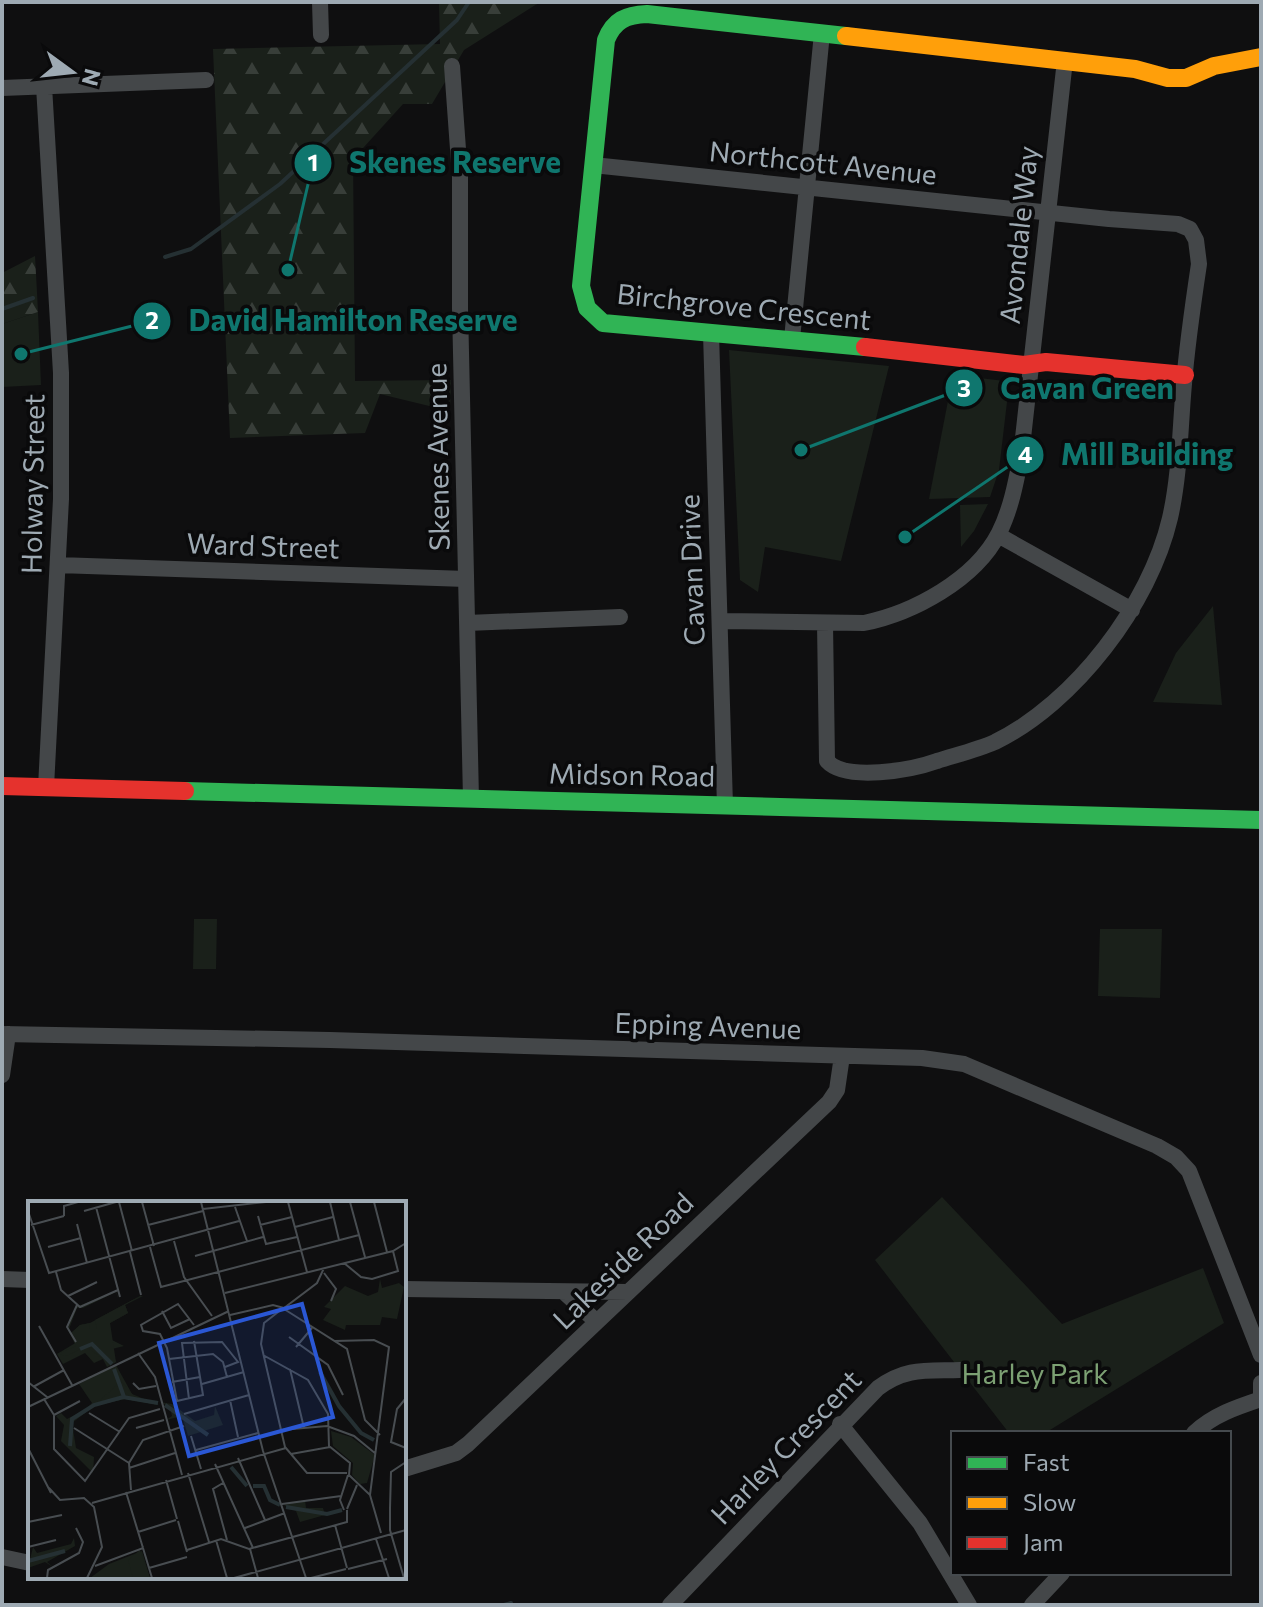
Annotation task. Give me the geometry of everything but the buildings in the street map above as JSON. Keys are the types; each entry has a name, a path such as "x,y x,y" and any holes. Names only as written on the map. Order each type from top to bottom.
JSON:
{"street":[{"path":"320,2 321,35"},
{"name":"Birchgrove Crescent","path":"1185,375 1046,362 1031,365 792,339 603,323 591,316 584,306 582,267 606,40 611,27 627,14 647,14 1065,60 1135,69 1168,78 1186,78 1214,66 1261,57"},
{"path":"792,339 822,33"},
{"name":"Avondale Way","path":"720,621 864,623 886,618 917,606 966,571 998,535 1008,510 1021,456 1065,60"},
{"name":"Skenes Avenue","path":"452,66 460,177 471,799"},
{"path":"2,88 206,80"},
{"name":"Holway Street","path":"44,86 61,373 58,565 46,787"},
{"name":"Northcott Avenue","path":"593,165 1178,224 1190,229 1196,240 1199,264 1185,375"},
{"name":"Cavan Drive","path":"711,333 725,806"},
{"path":"825,623 827,761 833,768 842,771 888,771 926,765 995,742 1037,715 1092,665 1132,610 1155,564 1170,518 1177,475 1185,375"},
{"path":"998,535 1132,610"},
{"name":"Ward Street","path":"58,565 466,579"},
{"path":"467,623 620,617"},
{"name":"Midson Road","path":"2,786 1261,820"},
{"path":"2,1075 5,1034"},
{"name":"Epping Avenue","path":"5,1034 922,1058 964,1064 1157,1146 1176,1157 1189,1171 1261,1355"},
{"name":"Lakeside Road","path":"406,1468 456,1453 597,1322 829,1102 837,1090 842,1056"},
{"path":"2,1279 28,1280"},
{"path":"406,1289 628,1292"},
{"path":"565,1293 597,1322"},
{"name":"Harley Crescent","path":"670,1605 840,1424 878,1388 894,1376 917,1371 960,1370"},
{"path":"1196,1431 1232,1409 1261,1398 1261,1383"},
{"path":"840,1424 920,1523 951,1575"},
{"path":"2,1557 28,1563"},
{"path":"951,1575 969,1605"},
{"path":"1032,1605 1060,1575"}],"green space":[{"path":"439,2 540,2 464,50 432,104 403,104 353,159 355,381 451,380 450,411 380,394 365,433 230,438 213,49 440,44"},
{"path":"35,256 38,312 2,324 2,273"},
{"path":"38,312 41,385 2,387 2,324"},
{"path":"729,350 889,366 841,561 765,547 758,592 740,580"},
{"path":"953,375 1005,381 1009,385 999,470 990,497 929,499"},
{"path":"988,504 974,531 961,547 960,505"},
{"path":"1213,606 1222,705 1153,702 1176,653"},
{"path":"194,919 217,919 216,969 193,969"},
{"path":"1100,929 1162,929 1160,998 1098,996"},
{"name":"Harley Park","path":"942,1197 1062,1324 1203,1268 1224,1323 1048,1431 1007,1431 875,1260"}],"waterway":[{"path":"165,257 191,249 280,184 457,20 469,2"},
{"path":"2,309 33,298"},
{"path":"504,1605 511,1603"}],"traffic: fast":[{"path":"846,36 647,14 627,17 617,23 606,40 581,286 587,308 603,323 865,347"},
{"path":"185,791 1261,820"}],"traffic: slow":[{"path":"846,36 1135,69 1168,78 1186,78 1214,66 1261,57"}],"traffic: jam":[{"path":"865,347 1024,365 1046,362 1185,375"},
{"path":"2,786 185,791"}],"place":[{"name":"Skenes Reserve","path":"288,270"},
{"name":"David Hamilton Reserve","path":"21,354"},
{"name":"Cavan Green","path":"801,450"},
{"name":"Mill Building","path":"905,537"}]}
